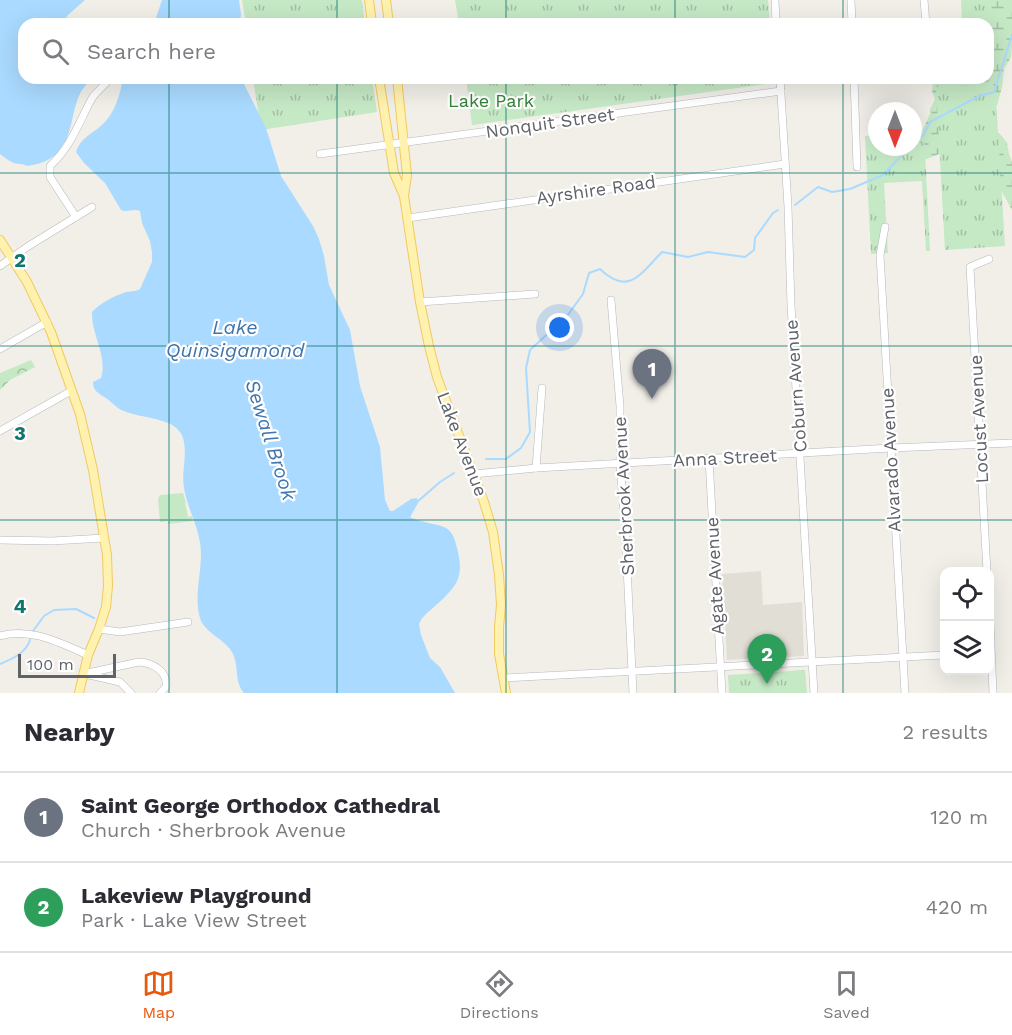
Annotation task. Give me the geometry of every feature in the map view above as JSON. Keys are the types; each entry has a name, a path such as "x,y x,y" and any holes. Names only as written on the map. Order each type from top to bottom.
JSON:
{"main road":[{"path":"369,0 371,18"},
{"path":"386,0 388,18"},
{"name":"Lake Avenue","path":"380,84 394,173 404,196 429,346 437,377 490,521 497,554 501,604 499,648 506,693"},
{"name":"Lake Avenue","path":"398,84 407,175 404,196"},
{"path":"0,240 27,282 47,322 87,437 108,564 108,592 99,629 88,655 79,693"}],"street":[{"path":"775,0 776,18"},
{"path":"851,0 852,18"},
{"path":"924,0 926,18"},
{"path":"76,217 50,177 50,166 58,159 77,130 94,96 105,84"},
{"name":"Coburn Avenue","path":"780,84 814,693"},
{"path":"854,84 857,167"},
{"name":"Nonquit Street","path":"320,154 781,91"},
{"name":"Ayrshire Road","path":"408,218 785,164"},
{"path":"0,266 92,207"},
{"name":"Alvarado Avenue","path":"885,227 880,255 905,693"},
{"name":"Locust Avenue","path":"987,567 970,267 989,260"},
{"path":"420,302 535,294"},
{"name":"Sherbrook Avenue","path":"611,300 620,406 620,464 633,693"},
{"path":"0,349 47,322"},
{"path":"536,468 542,388"},
{"path":"0,431 71,390"},
{"name":"Anna Street","path":"474,474 536,468 1012,443"},
{"name":"Agate Avenue","path":"709,459 722,693"},
{"path":"0,540 52,541 104,538"},
{"path":"99,629 120,632 188,622"},
{"path":"0,636 34,634 88,655"},
{"path":"503,678 940,655"},
{"path":"83,674 143,662 158,668 164,674 166,687 160,693"},
{"path":"83,674 120,682 131,693"},
{"path":"992,675 993,693"}],"shaded area":[{"path":"761,571 763,605 802,602 804,656 727,660 722,574"}],"green space":[{"path":"242,0 362,0 364,18 245,18"},
{"path":"455,0 768,0 770,18 458,18"},
{"path":"961,0 991,0 992,18 962,18"},
{"path":"962,0 1012,0 1011,57 1004,69 1002,87 994,110 994,131 1001,135 1007,143 1012,162 1012,210 991,172 951,156 939,154 922,161 919,156 922,156 922,130 935,99 933,84 994,84 994,18 982,18"},
{"path":"254,84 373,84 377,112 261,130"},
{"name":"Lake Park","path":"467,84 766,84 472,125"},
{"path":"995,84 1005,246 945,250 936,87"},
{"path":"922,132 924,132 930,251 926,251 922,181 884,183 888,253 871,254 865,136 868,136 868,156 922,156"},
{"path":"31,360 35,367 10,380 0,390 0,373"},
{"path":"183,493 188,517 192,516 193,521 168,524 168,521 160,522 158,499 160,495"},
{"path":"805,670 807,693 729,693 728,675"}],"water":[{"path":"0,0 85,0 66,18 18,18 18,84 88,84 78,99 66,140 59,152 46,161 27,166 14,163 0,154"},
{"path":"162,0 239,0 241,14 241,18 156,18"},
{"name":"Lake Quinsigamond","path":"121,84 244,84 266,128 281,176 319,239 329,285 350,330 360,386 380,447 385,500 390,511 417,498 418,503 410,517 446,528 454,539 460,567 457,582 419,624 430,658 440,667 455,693 244,693 239,684 233,654 226,644 203,624 198,610 200,545 184,488 183,438 174,426 166,422 119,409 97,392 93,385 93,382 101,378 103,370 92,312 112,298 140,289 152,262 150,241 142,223 140,211 121,210 105,183 76,152 83,140 102,125 110,115"}],"waterway":[{"path":"922,136 930,122 979,96 994,92 1012,35"},
{"path":"795,205 818,187 832,192 850,189 883,175 901,156"},
{"path":"486,459 506,459 521,448 530,432 526,368 530,350 567,316 583,294 589,273 600,269 619,281 634,279 662,252 688,257 708,252 745,257 754,250 755,238 773,213 778,210"},
{"path":"417,502 454,473"},
{"path":"33,631 44,616 54,610 76,609 94,618"},
{"path":"0,664 22,652 30,640"}],"place":[{"name":"Saint George Orthodox Cathedral","path":"652,399"},
{"name":"Lakeview Playground","path":"767,684"}],"water label":[{"name":"Sewall Brook","path":"271,440"}]}
